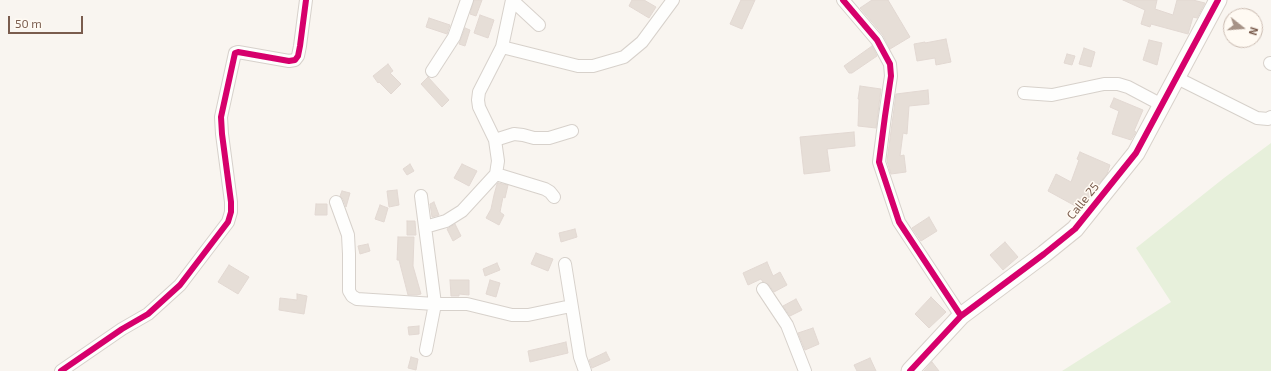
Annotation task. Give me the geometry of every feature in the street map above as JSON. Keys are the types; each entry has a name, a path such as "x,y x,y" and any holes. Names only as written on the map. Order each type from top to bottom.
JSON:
{"street":[{"path":"61,371 122,329 148,314 180,285 228,222 231,212 231,202 221,117 235,53 238,52 289,62 295,60 298,56 300,46 306,0"},
{"path":"432,71 454,37 467,0"},
{"path":"425,227 446,221 462,211 496,174 498,161 495,140 478,100 479,92 502,47 512,0 539,24"},
{"path":"502,47 578,66 593,66 624,57 642,42 673,0"},
{"path":"843,0 877,40 890,64 891,76 879,162 899,222 961,316"},
{"name":"Calle 25","path":"910,371 961,316 1075,229 1136,153 1218,0"},
{"path":"1177,78 1257,118 1268,119 1271,117"},
{"path":"1024,93 1052,95 1104,84 1118,84 1162,105"},
{"path":"495,140 514,134 534,138 549,138 572,132"},
{"path":"496,174 545,189 554,197"},
{"path":"421,196 435,304 426,350"},
{"path":"336,202 348,235 348,291 352,296 357,298 435,304 467,304 512,315 528,316 571,306"},
{"path":"565,264 580,356 585,371"},
{"path":"763,289 787,325 804,371"}],"green space":[{"path":"1271,143 1271,371 1062,371 1171,302 1136,248 1224,178"}],"building":[{"path":"474,0 482,0 476,16 470,14"},
{"path":"632,0 644,0 656,7 649,18 629,6"},
{"path":"741,0 755,0 742,29 730,24"},
{"path":"872,0 888,0 910,37 890,49 883,35 860,8"},
{"path":"1123,0 1157,0 1155,9 1173,15 1177,0 1193,0 1205,3 1197,18 1193,17 1188,34 1151,24 1150,27 1141,24 1145,10"},
{"path":"480,15 494,20 488,38 474,33"},
{"path":"429,18 450,25 447,34 426,27"},
{"path":"465,28 470,30 465,46 459,44"},
{"path":"946,39 951,62 936,65 935,58 917,61 914,44"},
{"path":"1149,40 1162,43 1157,65 1143,60"},
{"path":"872,46 877,56 852,73 849,73 844,66"},
{"path":"1084,48 1095,52 1091,67 1079,64"},
{"path":"1067,54 1075,56 1072,65 1064,63"},
{"path":"388,64 393,71 390,73 401,84 391,94 379,82 378,83 373,76"},
{"path":"428,77 449,100 442,107 421,84"},
{"path":"860,86 881,89 876,128 858,126 858,99"},
{"path":"928,90 929,104 909,106 907,134 903,133 900,156 904,155 906,172 891,174 887,161 896,94"},
{"path":"1114,98 1143,110 1134,131 1136,132 1131,140 1112,134 1119,111 1110,107"},
{"path":"854,132 855,146 827,149 830,171 804,174 800,137"},
{"path":"1080,152 1110,165 1107,174 1079,208 1048,191 1056,174 1071,182 1079,160 1077,159"},
{"path":"410,164 414,171 407,175 403,169"},
{"path":"462,164 477,171 469,186 454,178"},
{"path":"498,183 508,185 505,198 503,197 500,212 504,215 499,225 486,218 491,209"},
{"path":"397,190 399,205 389,207 387,191"},
{"path":"342,191 350,193 346,207 340,196"},
{"path":"434,202 439,215 432,217 430,204"},
{"path":"316,204 327,204 327,215 315,215"},
{"path":"380,205 388,208 384,222 375,219"},
{"path":"929,217 937,231 921,241 912,228"},
{"path":"407,221 415,221 416,235 407,235"},
{"path":"455,224 461,236 453,241 447,229"},
{"path":"575,229 577,237 561,242 559,233"},
{"path":"398,237 414,237 413,266 421,294 408,295 399,260 397,260"},
{"path":"1005,242 1018,257 1003,270 990,255"},
{"path":"368,244 370,251 360,254 358,246"},
{"path":"536,253 553,259 548,271 531,264"},
{"path":"767,262 773,276 780,272 787,285 774,292 769,285 761,279 748,285 743,273"},
{"path":"497,263 500,270 485,276 483,269"},
{"path":"229,265 249,277 238,294 218,282"},
{"path":"450,280 469,280 469,295 459,294 459,296 451,296"},
{"path":"490,280 500,283 496,297 486,294"},
{"path":"297,294 307,296 304,314 279,310 280,298 297,300"},
{"path":"931,297 946,312 929,328 915,314"},
{"path":"796,299 802,310 790,316 783,306"},
{"path":"419,326 419,334 409,335 408,327"},
{"path":"813,328 819,344 805,350 798,333"},
{"path":"566,342 568,353 530,362 528,351"},
{"path":"606,352 610,360 592,368 589,360"},
{"path":"411,357 418,359 416,370 408,368"},
{"path":"870,358 876,371 857,371 854,365"},
{"path":"932,362 939,371 924,371"}],"cycle path":[{"path":"61,371 122,329 148,314 180,285 228,222 231,212 231,202 221,117 235,53 238,52 289,61 295,60 298,56 300,46 306,0"},
{"path":"843,0 877,40 890,64 891,76 879,162 899,222 961,316"},
{"path":"910,371 961,316 1075,229 1136,153 1218,0"}]}
